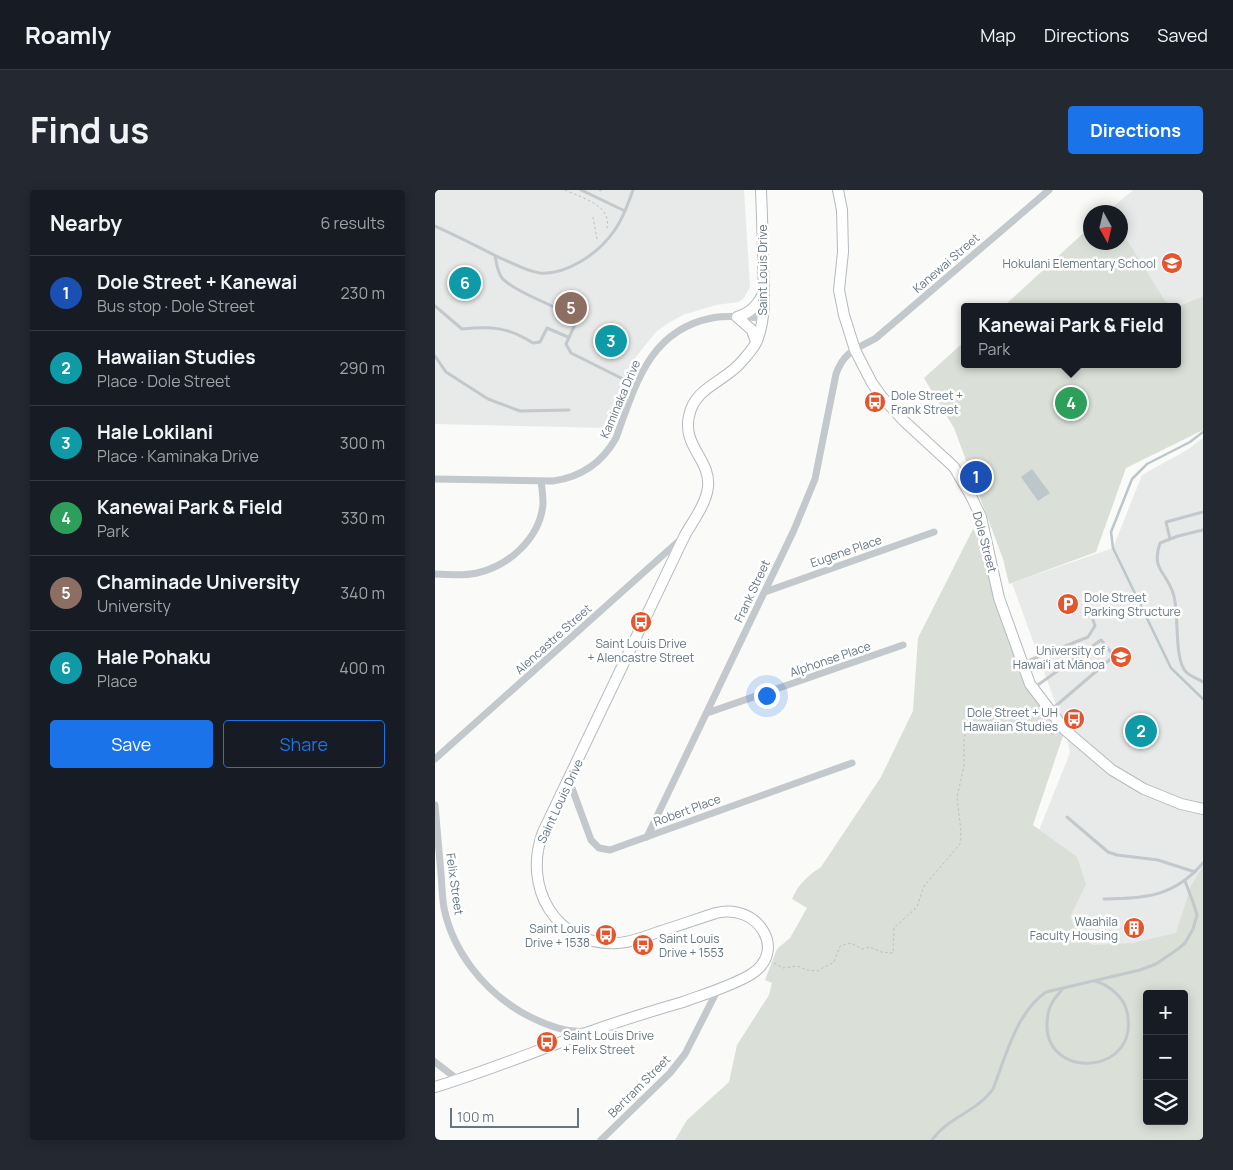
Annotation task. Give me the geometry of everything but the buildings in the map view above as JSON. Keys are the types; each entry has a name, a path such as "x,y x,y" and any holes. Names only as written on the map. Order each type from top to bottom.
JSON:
{"street":[{"name":"Saint Louis Drive","path":"761,190 764,291 763,318 756,342 735,369 701,392 690,410 687,424 689,438 706,471 708,488 705,499 685,535 539,843 536,877 543,899 552,914 574,933 590,940 607,943 630,942 722,912 737,911 753,919 764,933 768,948 765,958"},
{"name":"Dole Street","path":"838,190 842,210 843,252 839,290 843,315 855,350 872,383 882,397 904,421 954,467 971,496 981,517 999,598 1033,688 1065,730 1112,770 1144,789 1181,804 1203,809"},
{"name":"Kanewai Street","path":"855,350 876,338 1049,190"},
{"path":"737,317 744,315 755,306 764,291"},
{"path":"737,317 752,330 756,342"},
{"name":"Kaminaka Drive","path":"435,479 553,481 575,476 590,468 603,457 616,438 636,386 649,359 657,349 677,332 701,321 714,318 763,318"},
{"name":"Frank Street","path":"647,837 794,530 815,479 838,368 844,357 849,352 855,350"},
{"path":"435,574 465,575 477,573 511,557 529,539 535,528 543,504 541,481"},
{"name":"Eugene Place","path":"765,592 934,532"},
{"name":"Alencastre Street","path":"435,759 685,535"},
{"name":"Alphonse Place","path":"707,714 903,645"},
{"name":"Robert Place","path":"569,780 591,840 602,849 610,850 852,762"},
{"name":"Felix Street","path":"435,806 444,908 451,931 461,952 475,972 503,1000 529,1017 575,1032 593,1030"},
{"path":"435,1087 593,1030 717,990 750,975 765,958"},
{"name":"Bertram Street","path":"601,1140 675,1067 685,1054 717,990"},
{"path":"435,1062 457,1079"}],"lane":[{"path":"581,190 625,211"},
{"path":"435,226 523,268 540,273 560,271 598,250 614,232 633,190"},
{"path":"495,255 498,270 503,279 516,288 578,318 566,344 571,353 636,386"},
{"path":"435,306 462,329 501,328 533,343 539,342 547,328 568,337"},
{"path":"435,356 446,372 488,399 520,411 569,410"},
{"path":"1170,539 1165,522 1203,512"},
{"path":"1203,530 1160,543 1156,555 1159,567 1174,593 1179,657 1186,672 1203,682"},
{"path":"1022,663 1088,637 1095,626 1093,620"},
{"path":"1033,688 1101,640 1114,656 1051,710"},
{"path":"1067,817 1108,852 1117,855 1158,860 1195,872"},
{"path":"1104,899 1146,897 1166,891 1185,881 1203,863"},
{"path":"932,1140 951,1121 976,1108 988,1096 993,1089 1020,1021 1032,1002 1045,992 1126,974 1156,964 1185,942 1193,929 1197,916 1185,881"},
{"path":"1064,988 1051,1003 1047,1019 1047,1034 1054,1048 1065,1057 1077,1062 1091,1064 1106,1060 1122,1046 1128,1033 1129,1019 1120,997 1109,988 1093,981"}],"path":[{"path":"565,190 599,206 605,212 608,222 605,233"},
{"path":"593,217 598,242"},
{"path":"765,958 783,968 797,966 817,971 834,962 840,946 851,944 862,949 870,947 881,952 893,953 894,928 917,907 924,886 960,844 961,831 957,798 964,765 964,739 967,727 989,720 1006,727 1012,733 1035,730 1060,735 1065,730"}],"shaded area":[{"path":"435,190 744,190 750,287 744,298 739,302 716,305 683,315 656,332 635,358 608,428 435,424"},
{"name":"Hokulani Elementary School","path":"1133,190 1203,190 1203,296 1181,305 1181,303 1167,303 1128,241 1128,205 1115,205"},
{"path":"1083,233 1083,250 1128,250 1128,241 1167,303 1007,303"},
{"path":"1203,296 1203,430 1126,468 1096,552 1009,584 1003,559 954,428 924,378 961,345 961,368 1181,368 1181,305"},
{"name":"University of Hawaiʻi at Mānoa","path":"1203,438 1203,973 1145,981 1009,905 1070,753 1065,730 1012,583 1113,548 1142,475 1187,450"},
{"path":"1032,469 1050,493 1038,501 1021,477"},
{"path":"973,529 989,548 1030,684 1065,730 1033,825 1077,857 1086,884 1070,917 1079,938 1093,945 1133,943 1176,933 1191,886 1203,866 1203,1140 675,1140 687,1120 729,1082 737,1045 769,995 772,983 765,980 777,949 790,938 807,908 792,899 794,894 803,881 821,867 881,777 913,711 918,638"}],"waterway":[{"path":"1203,432 1190,442 1147,464 1132,479 1111,532 1113,548 1171,668 1203,699"}],"place":[{"name":"Hokulani Elementary School","path":"1172,263"},
{"name":"Hale Pohaku","path":"465,283"},
{"name":"Chaminade University","path":"571,308"},
{"name":"Hale Lokilani","path":"611,341"},
{"name":"Dole Street + Frank Street","path":"875,402"},
{"name":"Kanewai Park & Field","path":"1071,403"},
{"name":"Dole Street + Kanewai","path":"976,477"},
{"name":"Dole Street Parking Structure","path":"1068,604"},
{"name":"Saint Louis Drive + Alencastre Street","path":"641,622"},
{"name":"University of Hawaiʻi at Mānoa","path":"1121,657"},
{"name":"Dole Street + UH Hawaiian Studies","path":"1074,719"},
{"name":"Hawaiian Studies","path":"1141,731"},
{"name":"Waahila Faculty Housing","path":"1134,928"},
{"name":"Saint Louis Drive + 1538","path":"606,935"},
{"name":"Saint Louis Drive + 1553","path":"643,945"},
{"name":"Saint Louis Drive + Felix Street","path":"547,1042"}]}
